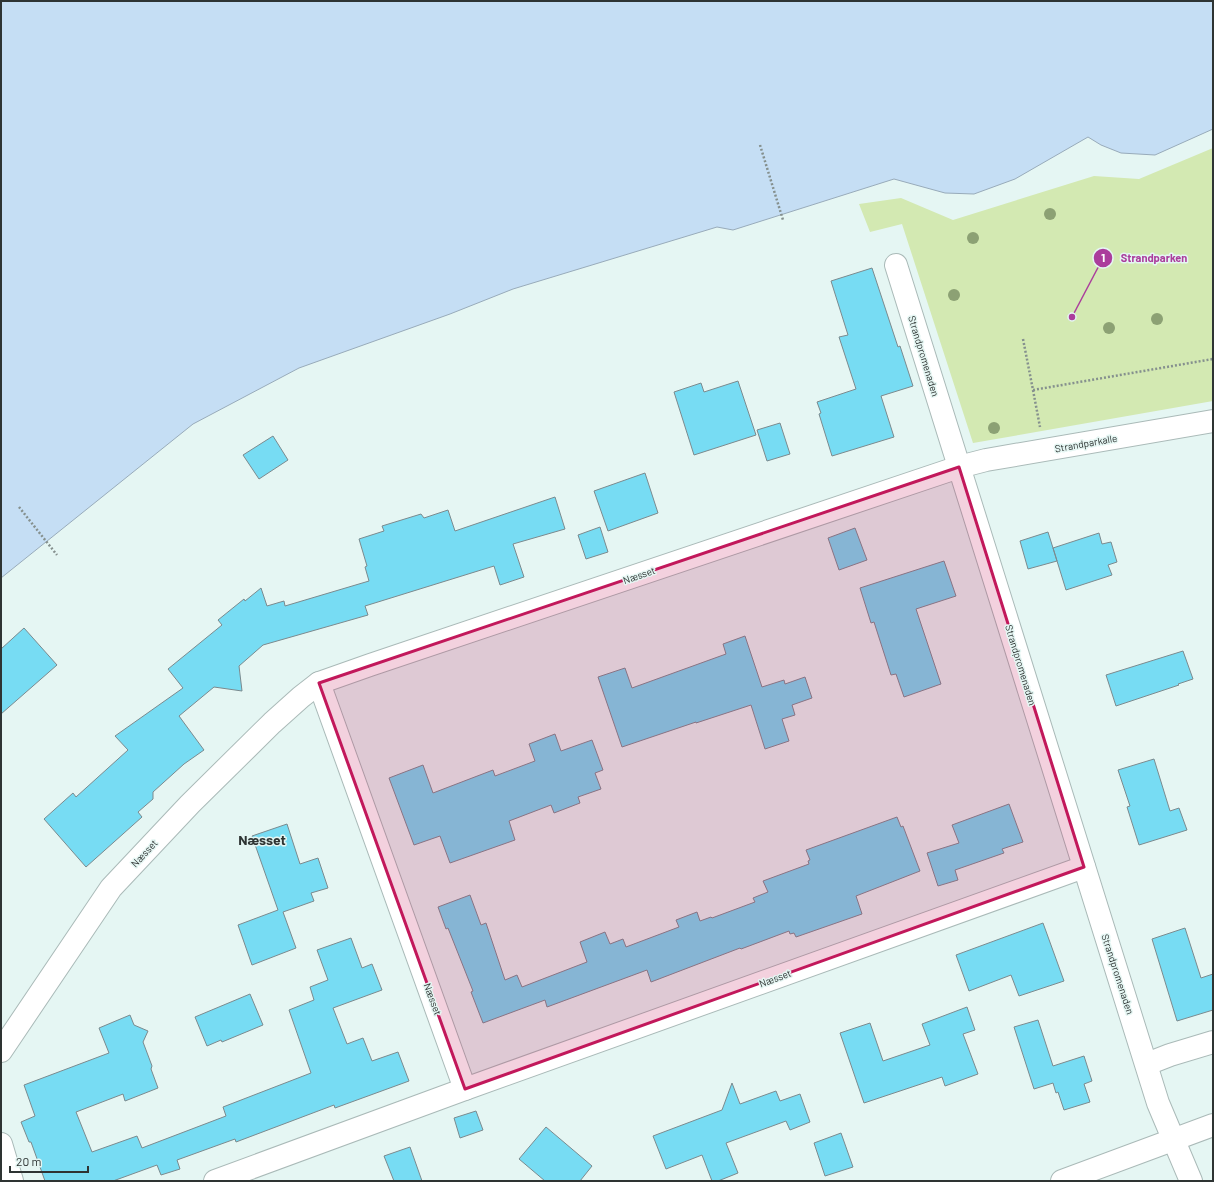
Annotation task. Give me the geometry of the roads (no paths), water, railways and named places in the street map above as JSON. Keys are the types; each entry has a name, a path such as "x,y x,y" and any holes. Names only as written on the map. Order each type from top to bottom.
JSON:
{"street":[{"name":"Strandpromenaden","path":"896,265 1158,1103 1191,1181"},
{"name":"Strandparkalle","path":"959,467 986,460 1213,421"},
{"name":"Næsset","path":"1,1051 111,888 190,804 272,723 301,697 319,684 377,662 959,467"},
{"name":"Næsset","path":"319,684 465,1089"},
{"name":"Næsset","path":"215,1181 465,1089 1084,867"},
{"path":"1147,1064 1170,1055 1213,1042"},
{"path":"1062,1181 1213,1125"},
{"path":"1,1144 12,1181"}],"water":[{"path":"1,1 1213,1 1213,129 1155,155 1121,153 1101,145 1088,137 1015,179 974,194 945,193 894,179 733,230 717,227 513,289 450,314 299,368 193,424 1,578"}],"place":[{"name":"Strandparken","path":"1072,317"}],"district":[{"name":"Næsset","path":"262,840"}]}
